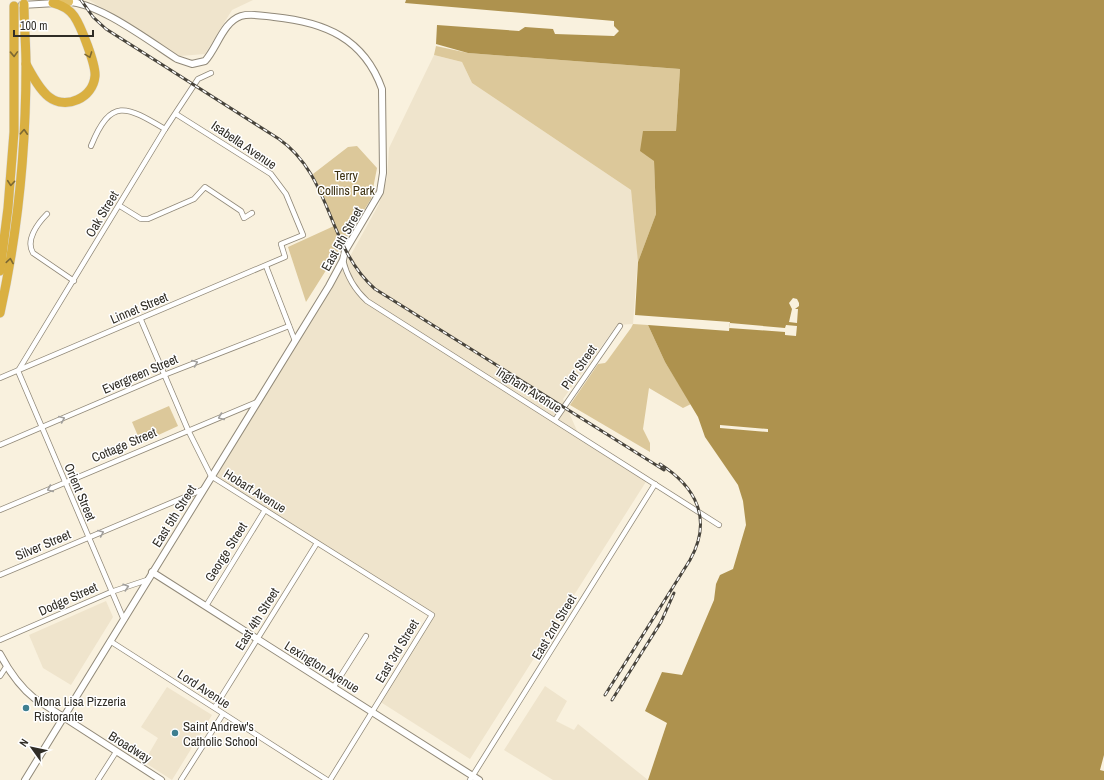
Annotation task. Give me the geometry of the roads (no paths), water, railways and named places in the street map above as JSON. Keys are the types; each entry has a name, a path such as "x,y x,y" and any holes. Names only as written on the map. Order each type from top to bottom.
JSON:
{"highway":[{"path":"0,313 20,188 24,132 26,64 24,2"},
{"path":"0,271 9,202 14,132 14,3"},
{"path":"26,64 42,89 49,97 57,101 65,103 75,101 89,92 93,84 95,76 93,66 78,24 68,10 53,3"}],"street":[{"name":"East 5th Street","path":"14,3 53,3 66,1 96,9 177,59 192,64 205,61 231,22 241,16 264,16 311,22 333,31 352,43 372,66 382,88 383,173 380,192 376,202 345,251 343,260 295,341 25,780"},
{"name":"Oak Street","path":"18,372 165,130 198,79 210,73"},
{"path":"91,146 99,126 114,112 125,110 144,116 165,130"},
{"name":"Isabella Avenue","path":"176,114 260,166 279,184 303,235 281,244 285,257"},
{"path":"120,206 141,219 148,219 188,202 199,195 205,187 241,211 244,218 252,214"},
{"path":"47,214 36,228 30,241 30,249 32,253 74,281"},
{"name":"Linnet Street","path":"0,378 18,372 141,320 285,257"},
{"name":"Ingham Avenue","path":"343,260 349,279 358,293 367,301 719,524"},
{"path":"266,266 295,341"},
{"name":"Hobart Avenue","path":"141,320 188,430 211,476 432,614"},
{"name":"Evergreen Street","path":"0,445 164,375 289,326"},
{"name":"Pier Street","path":"555,420 620,326"},
{"name":"Orient Street","path":"18,372 87,539 124,620"},
{"name":"Cottage Street","path":"0,510 257,402"},
{"name":"East 2nd Street","path":"472,778 655,484"},
{"name":"Silver Street","path":"0,575 204,489"},
{"name":"George Street","path":"206,606 265,510"},
{"name":"East 4th Street","path":"214,708 317,543"},
{"name":"Lexington Avenue","path":"152,572 372,712 472,778 480,780"},
{"name":"Dodge Street","path":"0,640 111,592 147,580"},
{"name":"East 3rd Street","path":"329,780 432,614"},
{"path":"333,688 366,636"},
{"name":"Lord Avenue","path":"110,641 329,780"},
{"name":"Broadway","path":"0,654 6,667 23,688 63,718 161,780"},
{"path":"0,676 6,667"},
{"path":"181,780 223,714"},
{"path":"98,780 116,752"}],"railway":[{"path":"81,0 93,17 106,29 279,139 296,154 310,172 347,253 359,272 375,289 664,470"},
{"path":"605,695 690,560 697,545 700,531 700,518 697,505 683,483 673,473 660,464"},
{"path":"612,700 661,622 674,593"}],"place":[{"name":"Mona Lisa Pizzeria Ristorante","path":"26,708"},
{"name":"Saint Andrew's Catholic School","path":"175,733"}],"park label":[{"name":"Terry Collins Park","path":"346,182"}]}
